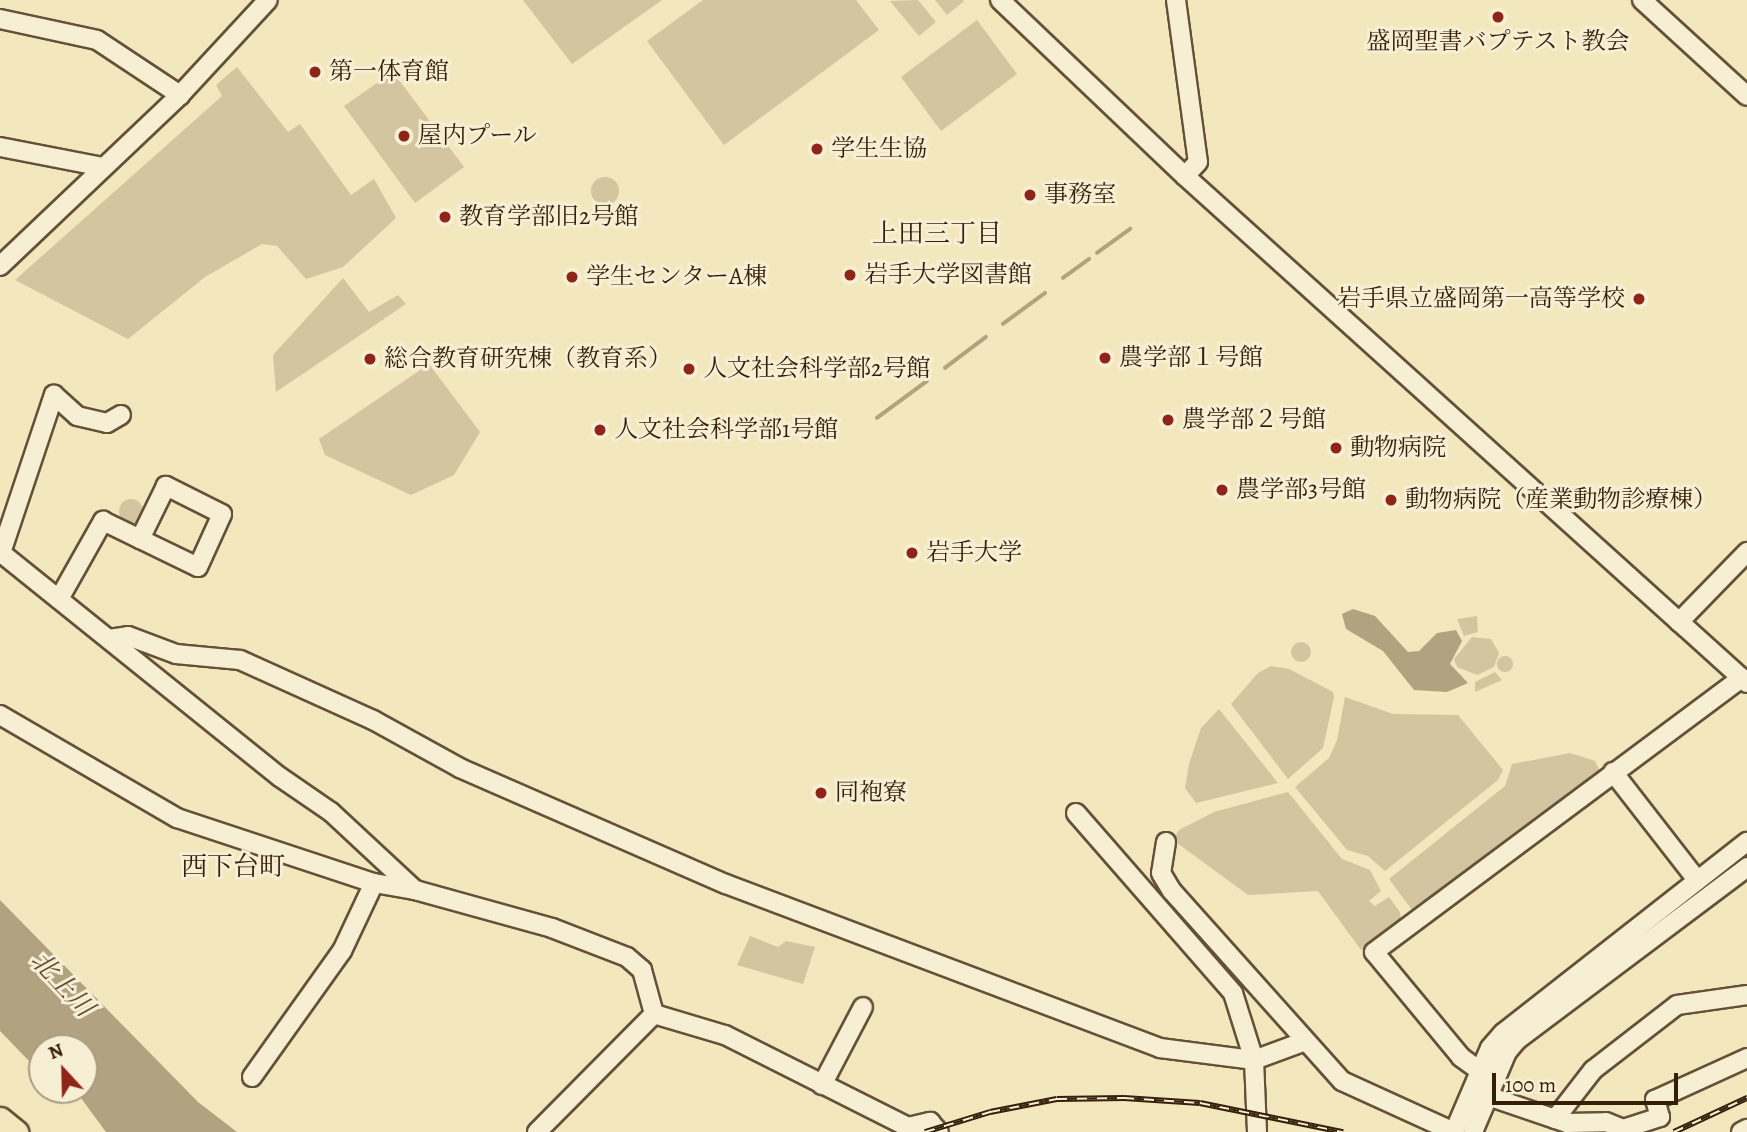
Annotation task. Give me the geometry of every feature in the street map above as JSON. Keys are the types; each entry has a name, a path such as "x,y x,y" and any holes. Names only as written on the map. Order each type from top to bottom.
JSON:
{"main road":[{"path":"0,1119 16,1132"}],"street":[{"path":"0,265 180,95 268,0"},
{"path":"1000,0 1185,176 1744,680 1613,772 1374,952 1461,1057 1480,1071"},
{"path":"1175,0 1198,162 1185,176"},
{"path":"1642,0 1747,96"},
{"path":"0,19 97,40 144,67 180,95"},
{"path":"0,147 103,167"},
{"path":"121,415 107,423 77,416 54,395 0,553 280,777 331,812 415,890"},
{"path":"59,599 103,521 140,539 198,567 222,514 166,486 140,539"},
{"path":"1679,622 1747,552"},
{"path":"109,639 128,636 176,654 240,660 373,720 460,768 726,884 1160,1048 1254,1060 1303,1042"},
{"path":"0,715 177,818 374,883 415,890 552,928 627,957 642,970 654,1014"},
{"path":"1613,772 1697,880"},
{"path":"1076,813 1233,993 1254,1060 1256,1132"},
{"path":"1166,842 1161,873 1172,891 1303,1042 1342,1081 1454,1132 1517,1040 1747,867"},
{"path":"1473,1132 1480,1093 1480,1071 1503,1033 1747,842"},
{"path":"252,1077 342,951 374,883"},
{"path":"1555,1119 1593,1070 1677,1005 1747,995"},
{"path":"822,1085 863,1007"},
{"path":"654,1014 725,1035 902,1130 930,1122 939,1132"},
{"path":"537,1132 654,1014"},
{"path":"1480,1093 1567,1123 1606,1122 1623,1129 1660,1117 1655,1100 1747,1058"},
{"path":"1741,1132 1747,1129"}],"shaded area":[{"path":"523,0 662,0 572,64"},
{"path":"703,0 856,0 879,30 724,145 647,41"},
{"path":"918,0 936,22 919,36 890,1"},
{"path":"935,0 963,0 964,1 947,15"},
{"path":"977,20 1017,74 941,131 901,77"},
{"path":"237,67 288,132 300,124 351,195 374,179 396,218 343,267 306,279 277,246 262,244 205,277 128,339 15,280 222,96 216,85"},
{"name":"屋内プール","path":"393,72 464,167 415,203 344,106"},
{"path":"605,177 615,181 619,191 615,201 605,205 595,201 591,191 595,181"},
{"path":"343,278 369,312 398,295 406,304 276,392 273,355"},
{"path":"429,364 480,432 454,475 411,495 325,455 319,439"},
{"path":"131,499 139,503 143,511 139,519 131,523 123,519 119,511 123,503"},
{"path":"1477,616 1478,632 1464,636 1457,619"},
{"path":"1472,637 1491,639 1499,653 1494,667 1477,675 1457,667 1454,659"},
{"path":"1301,642 1308,645 1311,652 1308,659 1301,662 1294,659 1291,652 1294,645"},
{"path":"1505,656 1513,664 1505,672 1497,664"},
{"path":"1271,666 1289,669 1333,692 1334,697 1323,748 1288,779 1231,704 1258,673"},
{"path":"1495,672 1502,680 1475,692 1475,682"},
{"path":"1345,697 1393,714 1458,715 1503,770 1498,780 1385,871 1368,856 1347,850 1295,787 1329,758 1337,740"},
{"path":"1219,709 1278,783 1196,803 1185,788 1189,764 1201,728"},
{"path":"1570,753 1595,761 1600,771 1597,778 1415,914 1389,879 1505,786 1512,764"},
{"path":"1288,792 1342,859 1370,870 1381,891 1369,901 1375,906 1389,897 1400,912 1401,919 1361,950 1318,891 1248,895 1173,840 1179,830 1214,812"},
{"path":"750,936 778,947 786,941 815,947 803,984 737,965"}],"water":[{"path":"1353,609 1375,616 1408,652 1419,651 1437,633 1456,630 1462,641 1450,664 1468,683 1447,692 1414,690 1383,651 1346,629 1342,614"},
{"name":"北上川","path":"0,900 198,1102 237,1132 106,1132 85,1104 98,1104 98,1034 28,1034 28,1060 0,1031"}],"waterway":[{"path":"1097,253 1130,229"},
{"path":"1063,278 1089,259"},
{"path":"1003,324 1045,293"},
{"path":"945,368 986,337"},
{"path":"877,418 927,381"}],"railway":[{"path":"925,1132 990,1112 1057,1099 1124,1098 1200,1103 1343,1132"},
{"path":"1674,1132 1747,1098"}],"place":[{"name":"盛岡聖書バプテスト教会","path":"1498,17"},
{"name":"第一体育館","path":"315,72"},
{"name":"屋内プール","path":"404,136"},
{"name":"学生生協","path":"817,149"},
{"name":"事務室","path":"1030,195"},
{"name":"教育学部旧2号館","path":"445,217"},
{"name":"岩手大学図書館","path":"850,275"},
{"name":"学生センターA棟","path":"572,277"},
{"name":"岩手県立盛岡第一高等学校","path":"1639,299"},
{"name":"農学部１号館","path":"1105,358"},
{"name":"総合教育研究棟（教育系）","path":"370,359"},
{"name":"人文社会科学部2号館","path":"689,369"},
{"name":"農学部２号館","path":"1168,420"},
{"name":"人文社会科学部1号館","path":"600,430"},
{"name":"動物病院","path":"1336,448"},
{"name":"農学部3号館","path":"1222,490"},
{"name":"動物病院（産業動物診療棟）","path":"1391,500"},
{"name":"岩手大学","path":"912,553"},
{"name":"同袍寮","path":"821,793"}],"district":[{"name":"上田三丁目","path":"937,234"},
{"name":"西下台町","path":"233,867"}]}
